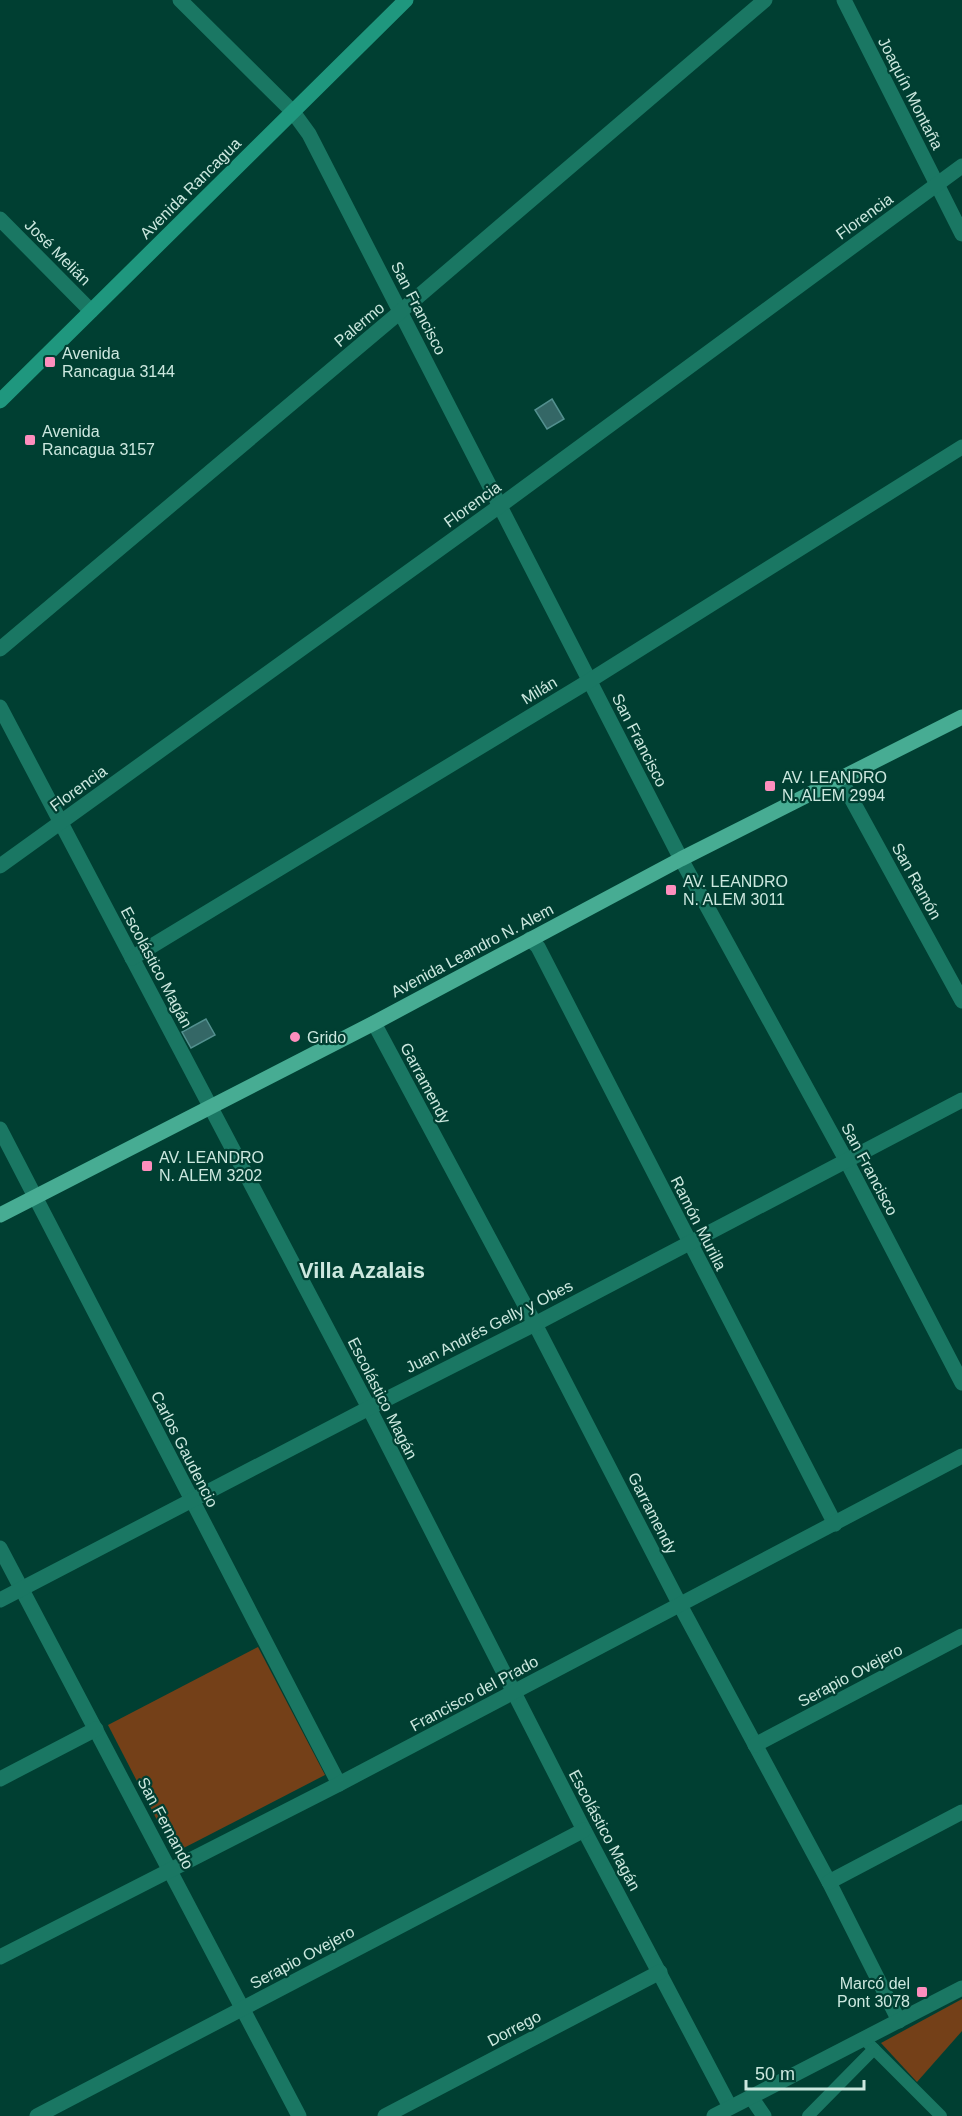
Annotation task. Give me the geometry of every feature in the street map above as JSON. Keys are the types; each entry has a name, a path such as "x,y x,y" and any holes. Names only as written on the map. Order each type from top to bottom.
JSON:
{"main road":[{"name":"Avenida Rancagua","path":"0,401 406,0"},
{"name":"Avenida Leandro N. Alem","path":"0,1215 374,1023 681,859 962,717"}],"street":[{"name":"San Francisco","path":"180,0 293,112 309,134 681,859 846,1160 962,1383"},
{"name":"Palermo","path":"0,649 765,0"},
{"name":"Joaquín Montaña","path":"844,0 962,234"},
{"name":"Florencia","path":"0,866 501,506 962,166"},
{"name":"José Melián","path":"0,219 91,311"},
{"name":"Milán","path":"132,958 589,681 962,447"},
{"name":"Escolástico Magán","path":"0,707 369,1408 584,1830 730,2107"},
{"name":"San Ramón","path":"840,778 962,1001"},
{"name":"Ramón Murilla","path":"530,939 538,948 835,1524"},
{"name":"Garramendy","path":"374,1023 535,1324 680,1605 829,1882 899,2021"},
{"name":"Juan Andrés Gelly y Obes","path":"0,1600 535,1324 962,1100"},
{"name":"Carlos Gaudencio","path":"0,1129 339,1784"},
{"name":"Francisco del Prado","path":"0,1957 339,1784 962,1456"},
{"name":"San Fernando","path":"0,1548 298,2116"},
{"name":"Serapio Ovejero","path":"755,1745 962,1636"},
{"path":"0,1779 96,1729"},
{"path":"829,1882 962,1812"},
{"name":"Serapio Ovejero","path":"37,2116 584,1830"},
{"name":"Dorrego","path":"385,2116 660,1972"},
{"path":"808,2116 869,2044 899,2021 962,1988"},
{"path":"714,2116 869,2044"},
{"path":"869,2044 941,2116"},
{"path":"751,2097 764,2116"}],"shaded area":[{"path":"258,1647 325,1775 174,1853 108,1725"},
{"path":"962,1999 962,2031 917,2082 881,2043"}],"building":[{"path":"552,399 564,419 547,429 535,410"},
{"path":"206,1019 215,1035 191,1048 182,1032"}],"place":[{"name":"Avenida Rancagua 3144","path":"50,362"},
{"name":"Avenida Rancagua 3157","path":"30,440"},
{"name":"AV. LEANDRO N. ALEM 2994","path":"770,786"},
{"name":"AV. LEANDRO N. ALEM 3011","path":"671,890"},
{"name":"Grido","path":"295,1037"},
{"name":"AV. LEANDRO N. ALEM 3202","path":"147,1166"},
{"name":"Marcó del Pont 3078","path":"922,1992"}],"district":[{"name":"Villa Azalais","path":"362,1270"}]}
